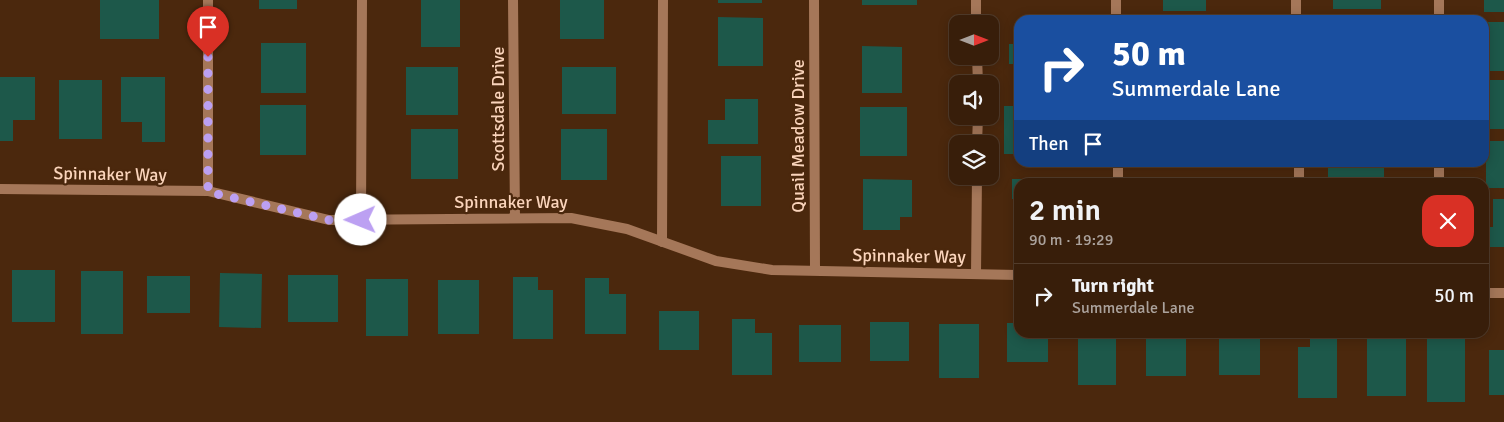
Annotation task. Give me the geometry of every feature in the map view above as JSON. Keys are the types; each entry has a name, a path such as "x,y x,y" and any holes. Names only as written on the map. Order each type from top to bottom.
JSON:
{"street":[{"path":"208,0 208,192"},
{"path":"361,220 362,0"},
{"name":"Scottsdale Drive","path":"513,0 515,218"},
{"path":"662,242 663,0"},
{"name":"Quail Meadow Drive","path":"814,0 815,271"},
{"path":"976,0 976,15"},
{"path":"1116,0 1116,15"},
{"path":"1296,0 1296,15"},
{"path":"1439,0 1439,15"},
{"path":"976,274 977,185"},
{"name":"Spinnaker Way","path":"0,189 208,192 329,220 571,218 627,229 716,261 772,270 1014,275"},
{"path":"1489,293 1504,293"}],"building":[{"path":"100,0 159,0 159,39 100,39"},
{"path":"259,0 297,0 297,9 259,9"},
{"path":"421,0 460,0 460,47 421,47"},
{"path":"560,0 604,0 604,39 560,39"},
{"path":"718,0 762,0 762,3 718,3"},
{"path":"862,0 917,0 917,5 862,5"},
{"path":"1163,0 1206,0 1206,11 1163,11"},
{"path":"1333,0 1381,0 1381,9 1333,9"},
{"path":"1484,0 1504,0 1504,12 1484,12"},
{"path":"718,17 763,18 763,66 718,66"},
{"path":"1489,22 1504,22 1504,71 1489,71"},
{"path":"261,43 306,43 306,93 261,93"},
{"path":"1009,44 1014,44 1014,64 1009,64"},
{"path":"862,46 902,47 902,93 862,93"},
{"path":"406,67 458,67 458,115 406,115"},
{"path":"562,67 616,67 616,114 562,114"},
{"path":"0,77 35,77 35,120 13,120 13,141 0,141"},
{"path":"121,77 165,77 165,142 142,142 142,122 121,122"},
{"path":"59,80 102,80 102,139 59,139"},
{"path":"1489,80 1504,80 1504,129 1489,129"},
{"path":"725,99 758,99 758,144 708,144 708,120 725,120"},
{"path":"260,105 306,105 306,155 260,155"},
{"path":"1004,106 1014,106 1014,154 1004,154"},
{"path":"860,107 907,107 907,156 860,156"},
{"path":"411,129 458,129 458,179 411,179"},
{"path":"561,129 607,129 607,180 561,180"},
{"path":"1489,141 1504,141 1504,188 1489,188 1489,178 1486,178 1486,167 1489,167"},
{"path":"721,156 761,156 761,206 721,206"},
{"path":"1328,167 1384,167 1384,178 1328,178"},
{"path":"863,179 912,180 912,217 900,217 900,230 863,230"},
{"path":"1012,179 1014,179 1014,199 1012,199"},
{"path":"1493,199 1504,199 1504,247 1489,247 1489,227 1493,227"},
{"path":"12,270 55,270 55,322 12,322"},
{"path":"81,271 123,271 123,334 81,334"},
{"path":"220,273 262,274 261,328 219,327"},
{"path":"288,275 338,275 338,322 288,322"},
{"path":"147,276 190,276 190,313 147,313"},
{"path":"513,277 538,277 538,290 553,290 553,339 513,339"},
{"path":"585,278 609,278 609,294 626,294 626,334 585,334"},
{"path":"366,279 408,279 408,336 366,336"},
{"path":"438,280 479,280 479,334 438,334"},
{"path":"659,311 699,311 699,350 659,350"},
{"path":"732,319 755,319 755,333 772,333 772,375 732,375"},
{"path":"870,322 909,322 909,361 870,361"},
{"path":"1007,323 1014,323 1014,338 1048,338 1048,362 1007,362"},
{"path":"939,324 979,324 979,378 939,378"},
{"path":"799,325 841,325 841,362 799,362"},
{"path":"1078,338 1116,338 1116,385 1078,385"},
{"path":"1146,338 1186,338 1186,376 1146,376"},
{"path":"1219,338 1260,338 1260,375 1219,375"},
{"path":"1310,338 1337,338 1337,398 1298,398 1298,347 1310,347"},
{"path":"1367,338 1406,338 1406,396 1367,396"},
{"path":"1427,339 1465,339 1465,402 1427,402"},
{"path":"1489,350 1504,350 1504,395 1489,395"}],"route":[{"path":"208,57 208,192 329,220 361,220"}]}
